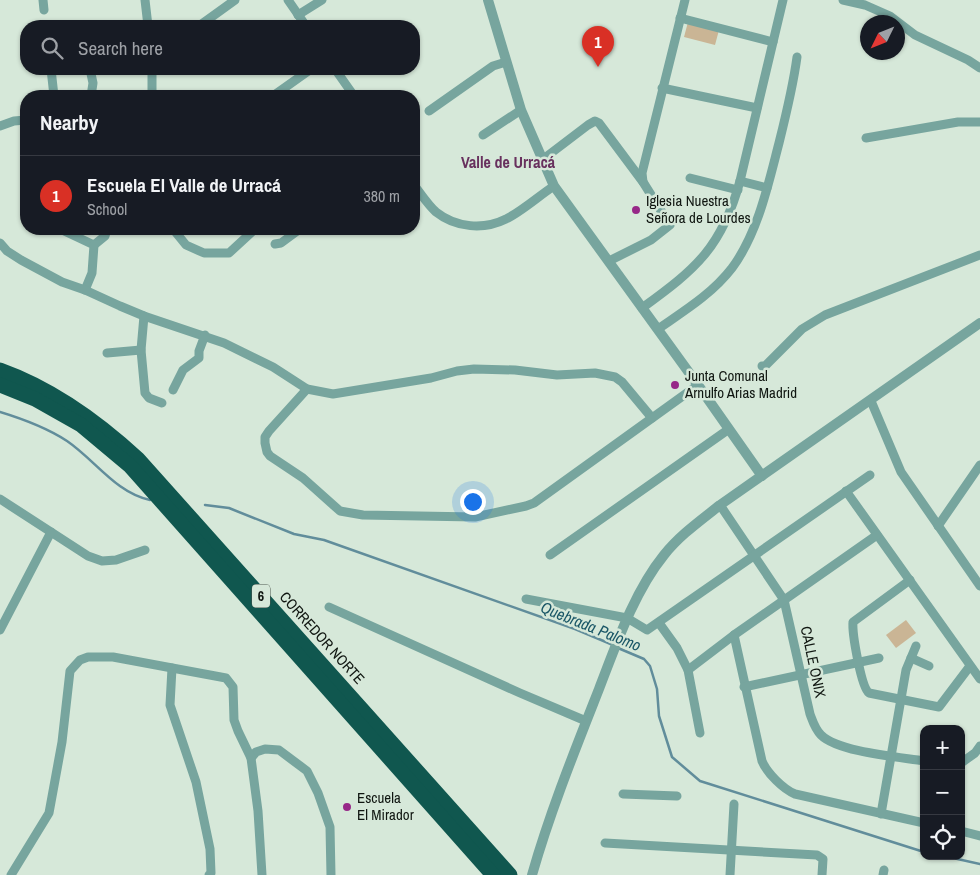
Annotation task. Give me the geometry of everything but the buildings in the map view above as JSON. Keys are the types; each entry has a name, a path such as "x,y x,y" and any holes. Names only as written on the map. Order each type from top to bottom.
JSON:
{"highway":[{"name":"CORREDOR NORTE","path":"0,370 37,385 86,414 113,435 138,459 491,866"},
{"name":"CORREDOR NORTE","path":"0,385 35,399 81,425 130,466 491,866 510,875"}],"street":[{"path":"43,0 44,10"},
{"path":"145,0 147,20"},
{"path":"207,20 235,0"},
{"path":"288,0 302,20"},
{"path":"298,15 322,0"},
{"path":"488,0 521,110 554,186 762,476"},
{"path":"643,182 642,173 684,0"},
{"path":"642,308 674,285 704,257 718,239 732,209 783,0"},
{"path":"843,0 865,5 890,16 915,35 968,60 980,68"},
{"path":"680,18 773,42"},
{"path":"658,329 698,302 718,284 732,268 751,236 767,188 794,83 797,57"},
{"path":"429,111 493,66 506,62"},
{"path":"52,75 53,90"},
{"path":"91,75 92,90"},
{"path":"152,75 152,90"},
{"path":"281,90 303,75"},
{"path":"339,75 350,90"},
{"path":"662,88 757,108"},
{"path":"483,135 521,110"},
{"path":"0,126 20,120"},
{"path":"542,160 595,121 599,123 643,182 670,225 651,240 609,261"},
{"path":"866,138 958,122 980,122"},
{"path":"690,178 739,186 767,188"},
{"path":"420,196 436,212 453,222 468,226 484,226 507,219 554,186"},
{"path":"74,235 94,244"},
{"path":"94,244 105,235"},
{"path":"178,235 186,245 204,253 229,254 249,235"},
{"path":"275,244 291,235"},
{"path":"0,243 7,251 21,260 62,282 144,316 205,335 224,343 273,367 307,389 333,394 474,369 516,370 557,375 595,373 615,377 622,382 652,418"},
{"path":"85,290 92,273 94,244"},
{"path":"762,366 765,366 802,329 825,316 980,255"},
{"path":"144,316 141,350 145,393 149,398 162,403"},
{"path":"532,875 545,830 612,654 651,574 664,555 685,533 720,505 980,323"},
{"path":"173,390 183,370 199,358 199,351 205,335"},
{"path":"107,353 141,350"},
{"path":"307,389 265,437 267,452 303,478 340,510 363,515 475,517 526,506 541,499 698,385"},
{"path":"871,401 901,472 980,586"},
{"path":"550,555 729,429"},
{"path":"938,526 977,477 980,465"},
{"path":"526,599 628,618 646,630 659,623 870,475"},
{"path":"846,491 980,679"},
{"path":"0,499 88,556 102,561 116,560 145,550"},
{"name":"CALLE ONIX","path":"720,505 755,554 784,600 800,674 814,726 821,735 832,743 920,760"},
{"path":"0,630 51,532"},
{"path":"688,670 734,635 877,535"},
{"path":"910,580 853,622 859,662 867,692 940,708 970,666"},
{"path":"330,607 586,721"},
{"path":"659,623 677,648 688,670 700,733"},
{"path":"734,635 744,687 764,766 786,788 795,794 920,822"},
{"path":"881,814 906,670 916,646"},
{"path":"11,875 49,813 62,742 70,671 80,660 88,657 113,657 226,678 233,687 234,720 251,758 258,811 262,875"},
{"path":"744,687 879,658"},
{"path":"911,658 929,666"},
{"path":"172,668 170,705 196,782 210,849 211,873 209,875"},
{"path":"965,760 975,753 980,746"},
{"path":"251,758 256,752 265,749 279,750 306,771 318,793 330,827 331,875"},
{"path":"623,794 677,796"},
{"path":"730,875 734,804"},
{"path":"965,833 980,836"},
{"path":"605,843 817,855 823,859 822,875"}],"shaded area":[{"path":"688,22 719,30 715,45 684,37"},
{"path":"906,620 916,633 896,648 886,635"}],"waterway":[{"name":"Quebrada Palomo","path":"0,412 35,424 59,436 116,483 138,496 150,500"},
{"name":"Quebrada Palomo","path":"205,505 229,508 294,534 324,540 575,629 613,645"},
{"name":"Quebrada Palomo","path":"618,648 644,659 650,666 657,689 659,716 672,757 700,781 920,851"},
{"name":"Quebrada Palomo","path":"962,860 980,864"}],"place":[{"name":"Escuela El Valle de Urracá","path":"598,67"},
{"name":"Iglesia Nuestra Señora de Lourdes","path":"636,210"},
{"name":"Junta Comunal Arnulfo Arias Madrid","path":"675,385"},
{"name":"Escuela El Mirador","path":"347,807"}],"district":[{"name":"Valle de Urracá","path":"508,162"}]}
